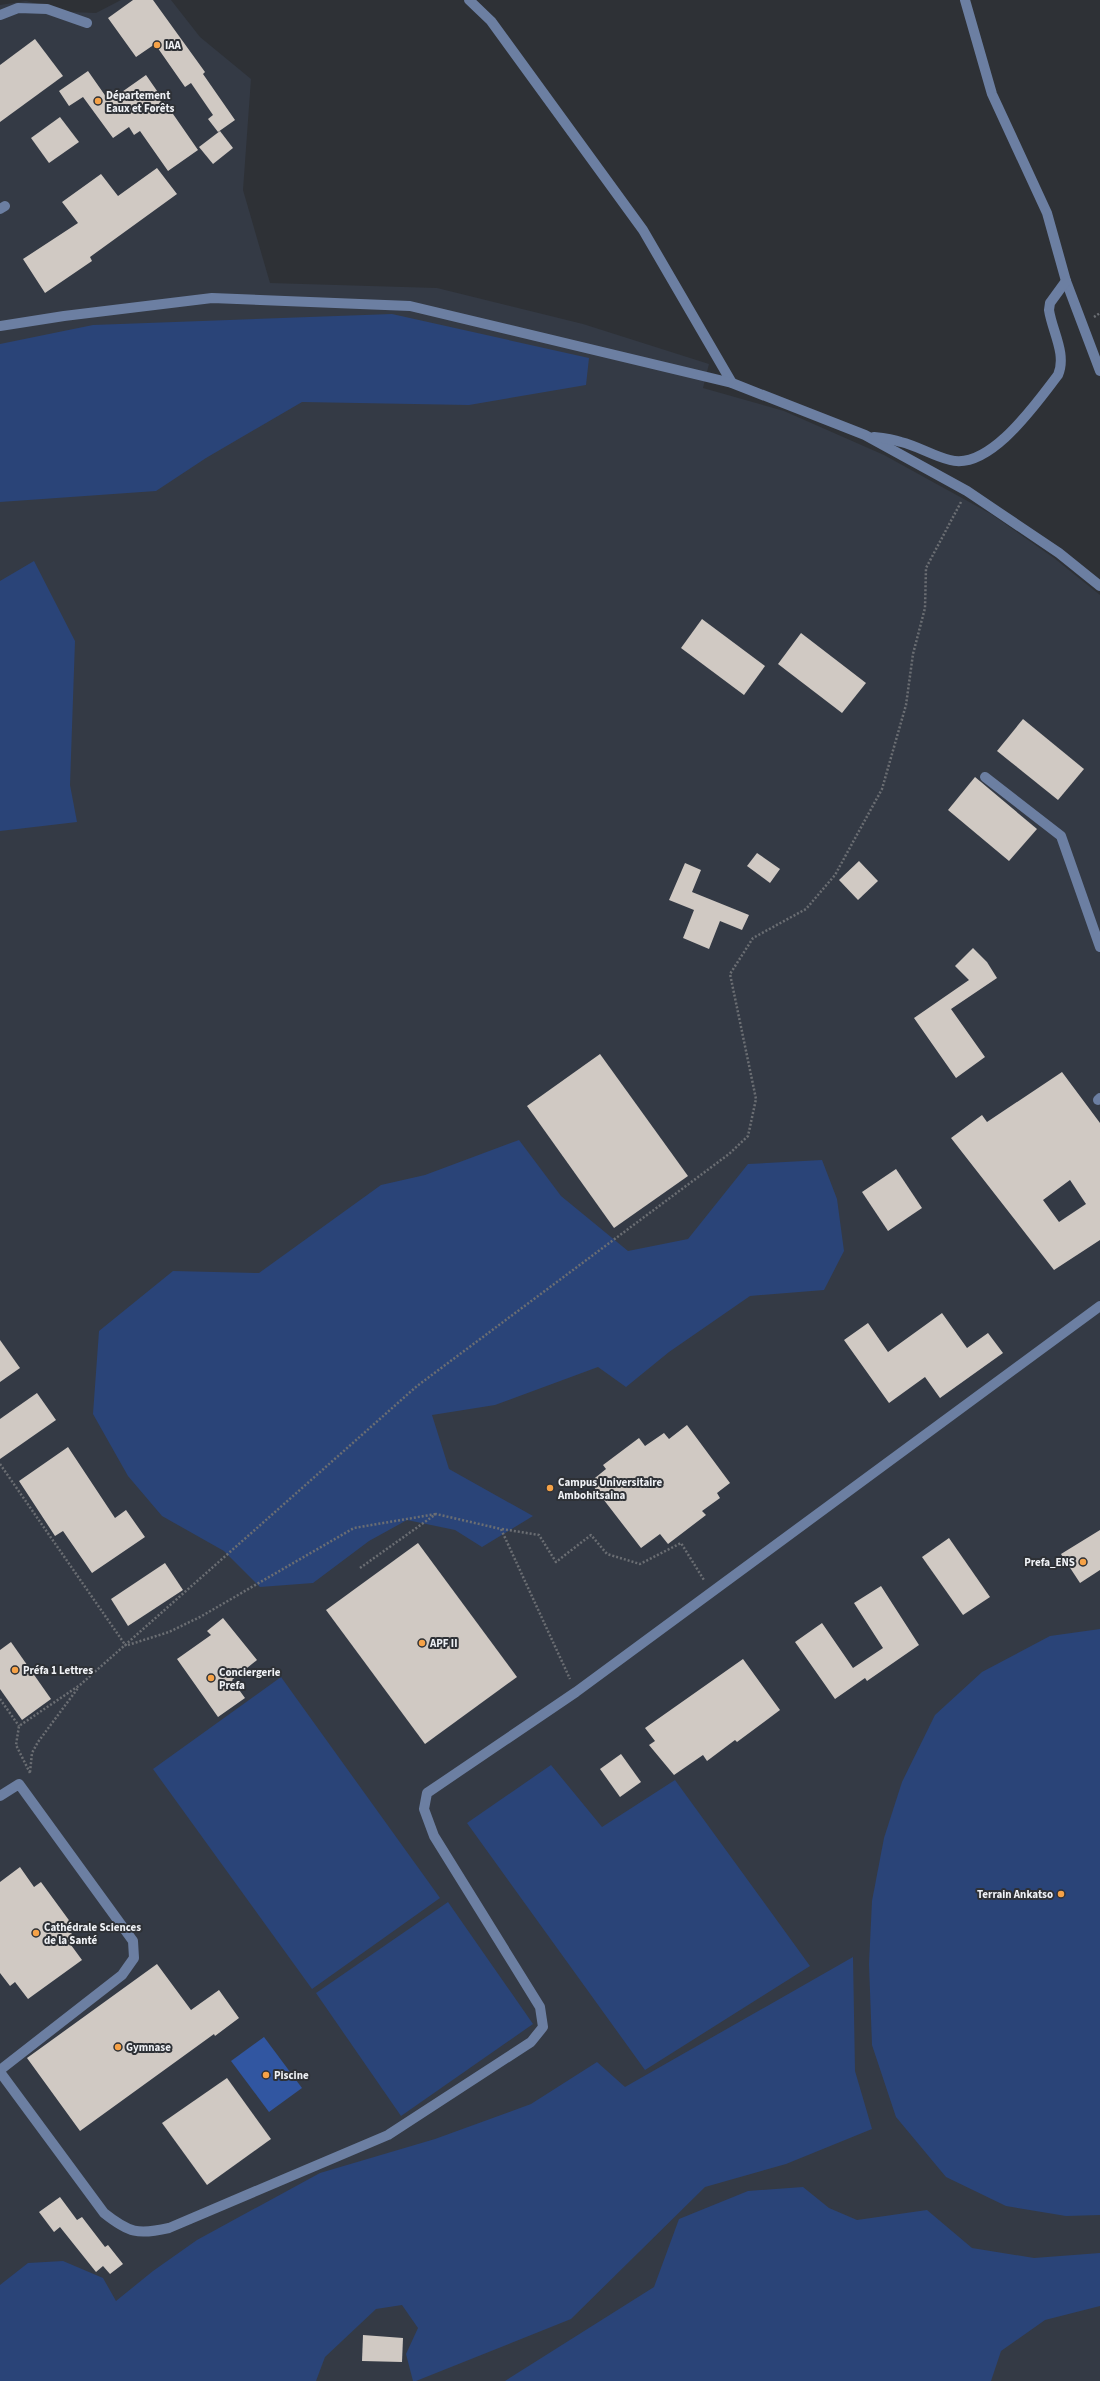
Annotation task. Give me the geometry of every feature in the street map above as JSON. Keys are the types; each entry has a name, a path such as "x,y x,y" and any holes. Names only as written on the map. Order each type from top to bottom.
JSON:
{"street":[{"path":"469,0 491,22 643,230 732,383"},
{"path":"965,0 992,94 1047,213 1066,281 1100,371"},
{"path":"0,15 18,8 47,9 87,23"},
{"path":"865,435 901,442 951,461 967,461 987,451 1012,432 1058,375 1061,368 1061,354 1048,310 1050,303 1066,281"},
{"path":"0,326 64,316 212,298 410,306 732,383 865,435 967,491 1059,553 1100,586"},
{"path":"985,777 1061,836 1100,947"},
{"path":"0,1796 19,1784 133,1941 134,1958 122,1975 0,2071 104,2213 123,2228 148,2233 169,2228 388,2136 531,2042 543,2026 540,2007 434,1836 424,1808 427,1793 576,1692 1100,1306"}],"path":[{"path":"19,1726 80,1685 126,1646 417,1386 729,1154 748,1136 756,1099 730,974 753,938 806,909 835,875 882,789 906,705 913,654 925,608 926,568 967,491"},
{"path":"0,1464 126,1646"},
{"path":"126,1646 169,1632 200,1617 354,1528 436,1514 501,1529 538,1534 556,1562 592,1535 607,1554 640,1564 681,1543 712,1592"},
{"path":"360,1568 436,1514"},
{"path":"501,1529 576,1692"},
{"path":"0,1699 19,1726 16,1745 30,1773 32,1753 38,1742 80,1685"}],"shaded area":[{"name":"Campus Universitaire Ambohitsaina","path":"121,0 171,0 200,37 251,79 243,190 270,283 437,288 583,324 709,364 703,388 784,411 884,455 991,514 1054,558 1100,595 1100,2381 0,2381 0,5 26,1 70,12 96,13"},
{"path":"392,314 589,358 586,385 469,405 302,402 206,458 156,491 0,502 0,344 93,325"},
{"path":"34,561 75,641 70,785 77,822 0,831 0,581"},
{"path":"519,1140 561,1196 628,1251 688,1239 748,1164 822,1160 837,1199 844,1251 824,1290 750,1296 669,1352 626,1387 598,1367 495,1405 432,1415 449,1469 533,1516 482,1547 455,1530 407,1520 369,1541 313,1583 260,1587 224,1551 162,1516 128,1476 93,1414 99,1331 173,1271 259,1273 381,1185 425,1175"},
{"path":"1100,1629 1100,2215 1066,2216 1006,2206 946,2177 896,2117 872,2045 869,1964 872,1901 884,1838 902,1782 935,1715 982,1672 1050,1636"},
{"path":"281,1677 440,1898 312,1989 153,1769"},
{"path":"551,1765 602,1827 675,1780 810,1966 645,2070 467,1823"},
{"path":"448,1902 533,2024 401,2116 316,1993"},
{"path":"853,1957 855,2071 872,2129 786,2164 705,2187 571,2319 416,2381 413,2381 406,2354 418,2328 402,2305 376,2309 325,2357 316,2381 0,2381 0,2285 28,2263 63,2261 103,2278 116,2301 153,2271 197,2240 320,2173 435,2139 531,2104 597,2062 625,2087"},
{"name":"Piscine","path":"264,2037 302,2088 269,2112 231,2061"},
{"path":"803,2187 829,2208 857,2220 927,2210 972,2248 1034,2258 1100,2253 1100,2306 1045,2320 1001,2351 991,2381 505,2381 654,2287 679,2219 748,2191"}],"building":[{"name":"IAA","path":"133,0 153,0 205,72 203,74 235,120 218,132 208,119 213,115 191,83 185,87 155,44 136,57 108,18"},
{"path":"35,39 63,76 0,122 0,65"},
{"path":"88,71 109,101 146,75 198,150 168,171 140,131 134,135 129,127 113,138 83,97 69,106 59,91"},
{"path":"60,117 79,142 49,163 31,138"},
{"path":"220,131 233,148 213,164 199,147"},
{"path":"157,168 177,194 90,257 92,261 45,293 23,259 78,223 62,202 101,174 118,196"},
{"path":"702,619 765,666 744,695 681,648"},
{"path":"801,633 866,683 842,713 778,664"},
{"path":"1023,719 1084,769 1058,800 997,751"},
{"path":"975,777 1037,829 1009,861 948,810"},
{"path":"757,853 780,869 770,883 747,866"},
{"path":"859,861 878,881 858,900 839,880"},
{"path":"685,863 701,870 692,892 749,915 742,930 720,921 709,949 683,938 694,910 669,900"},
{"path":"973,948 987,962 997,978 951,1009 985,1057 956,1078 914,1018 969,980 955,966"},
{"path":"600,1054 688,1176 614,1228 527,1106"},
{"path":"1062,1072 1100,1123 1100,1240 1054,1270 951,1138 982,1115 987,1122","holes":["1070,1180 1086,1204 1059,1222 1043,1200"]},
{"path":"896,1169 922,1208 888,1231 862,1192"},
{"path":"942,1313 967,1348 988,1333 1003,1353 940,1398 925,1377 889,1403 844,1340 868,1323 888,1352"},
{"path":"0,1340 20,1368 0,1382"},
{"path":"37,1393 56,1420 0,1459 0,1419"},
{"path":"687,1425 730,1483 717,1493 720,1498 702,1511 706,1515 668,1544 660,1534 641,1548 590,1482 606,1469 603,1465 639,1438 645,1446 664,1433 669,1439"},
{"path":"68,1447 115,1518 126,1510 145,1537 92,1573 63,1531 55,1536 19,1481"},
{"name":"Prefa_ENS","path":"1100,1530 1100,1570 1080,1583 1061,1554"},
{"path":"949,1538 990,1597 963,1615 922,1557"},
{"name":"APF II","path":"418,1543 517,1677 425,1744 326,1610"},
{"path":"165,1563 183,1590 128,1626 111,1599"},
{"path":"881,1586 919,1645 867,1681 865,1678 835,1699 795,1642 822,1623 853,1668 883,1648 854,1603"},
{"path":"223,1618 257,1660 232,1680 245,1698 218,1717 177,1659 211,1635 207,1631"},
{"name":"Préfa 1 Lettres","path":"11,1642 51,1699 22,1720 0,1689 0,1650"},
{"path":"743,1659 780,1710 737,1742 735,1740 707,1761 703,1755 674,1775 649,1745 655,1741 645,1728"},
{"path":"621,1754 641,1782 620,1797 600,1769"},
{"name":"Cathédrale Sciences de la Santé","path":"20,1867 34,1887 41,1882 71,1923 66,1926 77,1941 71,1945 82,1960 28,1999 15,1982 10,1986 0,1973 0,1882"},
{"name":"Gymnase","path":"157,1964 191,2010 219,1990 239,2018 215,2036 214,2034 80,2131 27,2058"},
{"path":"227,2078 271,2139 207,2185 162,2123"},
{"path":"60,2197 77,2220 82,2217 105,2247 108,2245 123,2264 110,2274 103,2266 96,2272 60,2227 54,2232 39,2212"},
{"path":"363,2335 403,2338 402,2362 362,2361"}],"place":[{"name":"IAA","path":"157,45"},
{"name":"Département Eaux et Forêts","path":"98,101"},
{"name":"Campus Universitaire Ambohitsaina","path":"550,1488"},
{"name":"Prefa_ENS","path":"1083,1562"},
{"name":"APF II","path":"422,1643"},
{"name":"Préfa 1 Lettres","path":"15,1670"},
{"name":"Conciergerie Prefa","path":"211,1678"},
{"name":"Terrain Ankatso","path":"1061,1894"},
{"name":"Cathédrale Sciences de la Santé","path":"36,1933"},
{"name":"Gymnase","path":"118,2047"},
{"name":"Piscine","path":"266,2075"}]}
